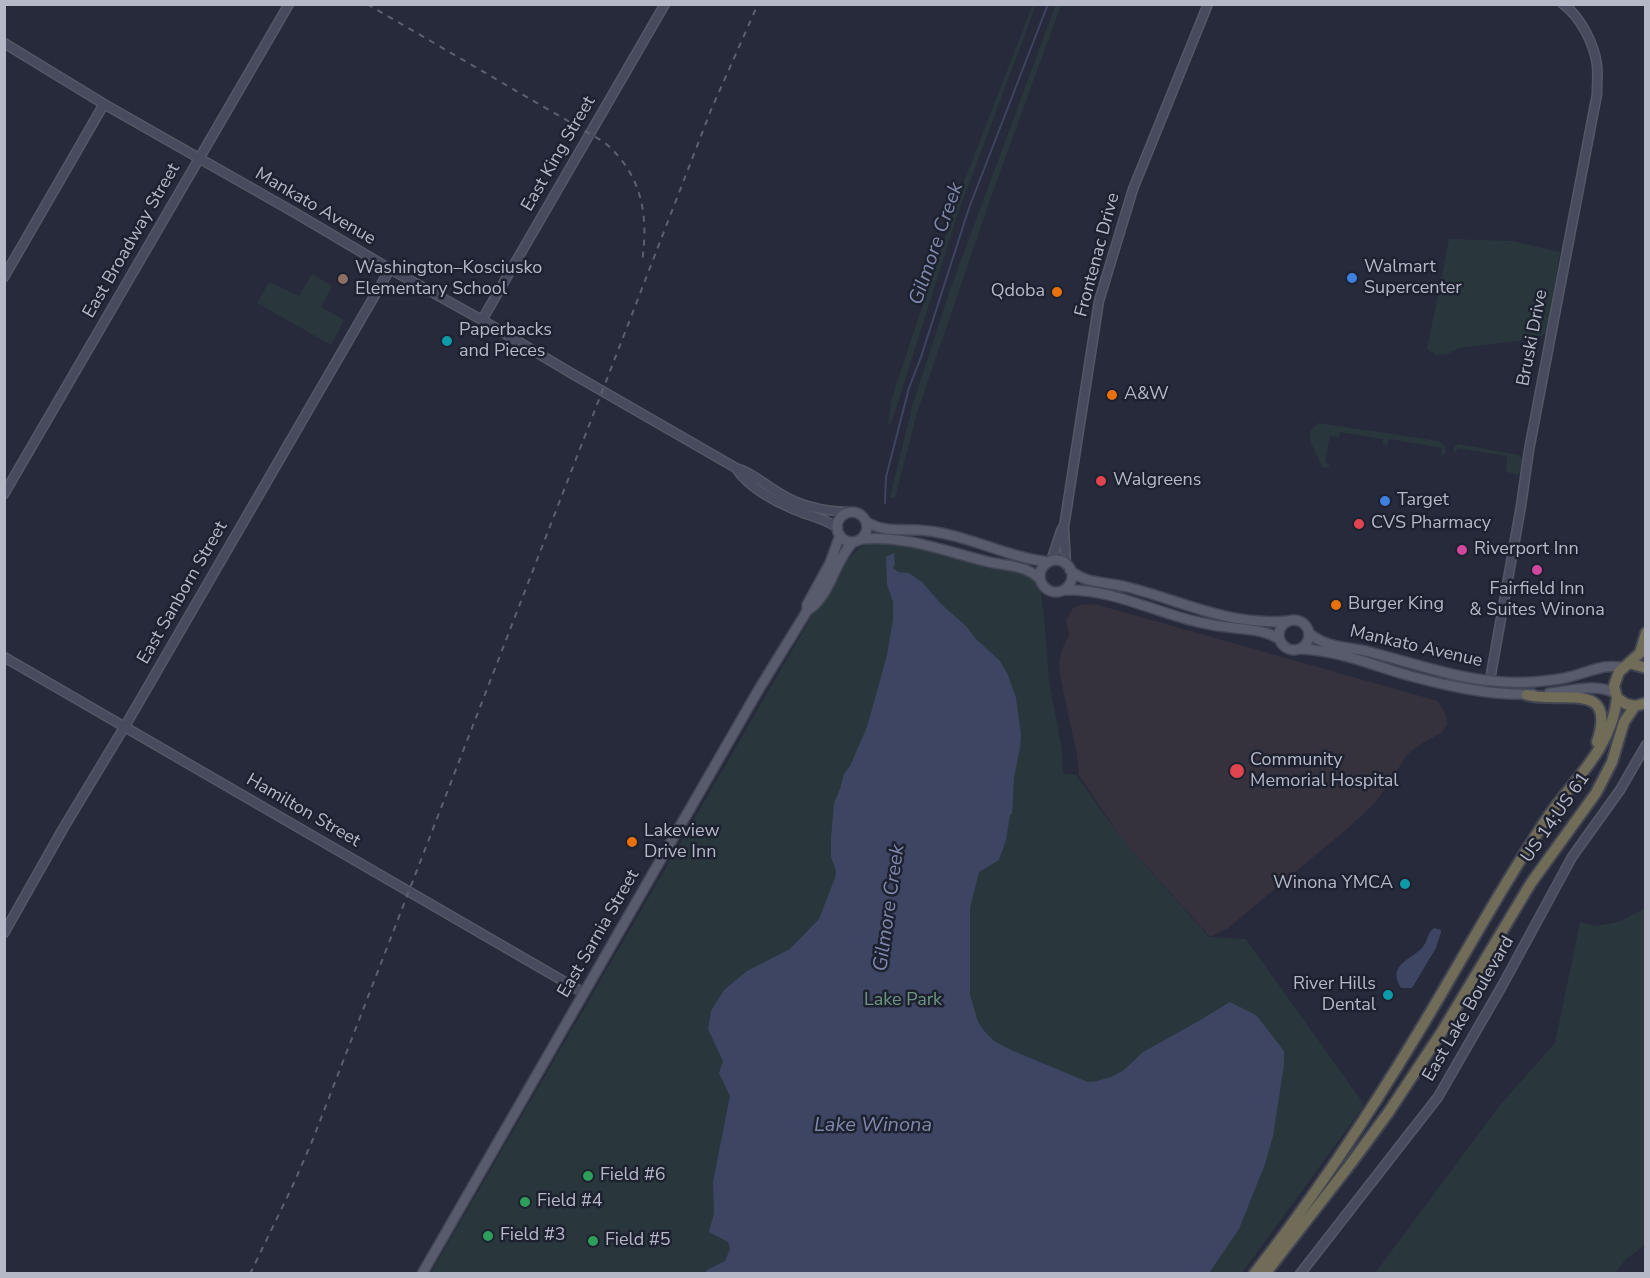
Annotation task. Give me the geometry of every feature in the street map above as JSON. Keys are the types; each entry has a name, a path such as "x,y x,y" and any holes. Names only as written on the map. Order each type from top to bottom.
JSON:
{"highway":[{"name":"US 14;US 61","path":"1254,1274 1375,1103 1527,850 1550,815 1584,772 1604,740 1611,722 1616,695 1614,682 1617,675 1640,653 1646,633"},
{"path":"1626,665 1646,668"},
{"path":"1527,694 1545,698 1579,697 1590,700 1596,705 1602,726 1597,744 1584,772"},
{"name":"US 14;US 61","path":"1616,695 1626,704 1641,706"},
{"name":"US 14;US 61","path":"1265,1274 1345,1171 1415,1073 1531,883 1596,794 1612,762 1624,723 1641,706"}],"main road":[{"name":"Mankato Avenue","path":"848,512 859,513 867,522 886,529 945,533 1014,556 1050,562 1058,561 1077,576 1128,587 1223,617 1255,622 1296,620 1302,622 1317,640 1435,671 1512,682 1548,681 1604,667 1626,665"},
{"path":"839,532 840,518 848,512"},
{"path":"857,541 867,531 867,522"},
{"name":"Mankato Avenue","path":"839,532 845,540 887,539 937,547 986,562 1026,569 1040,579 1048,590 1056,592 1084,590 1101,593 1193,621 1260,631 1279,639 1287,649 1338,654 1430,681 1495,692 1527,694 1557,693 1592,687 1604,689 1616,695"},
{"name":"East Sarnia Street","path":"807,611 807,605 830,563 839,532"},
{"name":"East Sarnia Street","path":"422,1274 759,689 807,611 813,607 826,589 844,552 857,541"},
{"path":"1040,579 1042,569 1050,562"},
{"path":"1064,590 1071,581 1068,567"},
{"path":"1279,639 1280,628 1288,621"},
{"path":"1300,649 1308,642 1309,633"}],"street":[{"name":"East Broadway Street","path":"4,494 289,4"},
{"name":"East King Street","path":"482,320 665,4"},
{"name":"Frontenac Drive","path":"1068,567 1064,527 1099,301 1133,189 1208,4"},
{"name":"Bruski Drive","path":"1490,680 1521,506 1528,450 1597,94 1597,65 1591,45 1583,27 1566,7"},
{"name":"Mankato Avenue","path":"4,43 104,105 482,320 736,468 744,470 781,495 798,503 823,510 848,512"},
{"path":"4,277 104,105"},
{"name":"East Sanborn Street","path":"4,933 390,269"},
{"name":"Mankato Avenue","path":"736,468 748,481 768,495 795,509 826,520 839,532"},
{"name":"Frontenac Drive","path":"1050,562 1064,527"},
{"name":"Hamilton Street","path":"4,657 584,993"},
{"path":"1430,681 1476,685 1490,680"},
{"name":"East Lake Boulevard","path":"1300,1274 1438,1097 1572,857 1612,801 1646,745"}],"shaded area":[{"name":"Community Memorial Hospital","path":"1095,604 1438,701 1448,723 1441,733 1408,754 1375,803 1347,829 1228,928 1210,937 1122,839 1079,775 1059,662 1069,635 1066,620 1073,608"}],"green space":[{"path":"1033,4 1036,5 958,213 892,421 888,426 891,401 960,192"},
{"path":"1056,4 1061,5 991,197 917,413 895,498 890,497 912,407 949,293"},
{"path":"1449,239 1512,241 1560,252 1547,333 1534,339 1459,348 1448,354 1437,355 1427,349"},
{"path":"312,274 332,286 321,307 344,320 331,345 257,303 269,282 299,296"},
{"path":"1318,423 1439,441 1446,447 1445,454 1442,455 1442,448 1389,439 1387,445 1383,444 1383,439 1340,432 1339,437 1330,436 1325,462 1330,467 1323,468 1310,441 1310,431"},
{"path":"1459,444 1519,455 1523,460 1520,472 1517,475 1507,472 1507,456 1457,448 1456,453 1453,452 1454,447"},
{"name":"Lake Park","path":"877,542 902,544 1029,576 1035,581 1040,589 1044,616 1049,681 1062,750 1063,773 1076,775 1122,839 1209,937 1246,939 1361,1100 1363,1107 1242,1273 430,1274 823,597 851,556 865,545"},
{"path":"1645,908 1645,1245 1626,1259 1615,1273 1375,1273 1501,1104 1555,1043 1580,922 1595,926 1619,922"}],"water":[{"name":"Lake Winona","path":"894,553 893,568 898,572 909,573 922,582 941,604 1000,661 1016,698 1021,734 1014,777 1012,814 999,860 979,872 970,908 970,995 978,1022 985,1032 994,1041 1011,1050 1088,1082 1097,1081 1124,1070 1143,1052 1230,1002 1256,1015 1284,1051 1273,1136 1265,1164 1239,1229 1209,1273 705,1273 725,1261 730,1249 728,1242 709,1232 714,1213 713,1182 730,1096 719,1073 723,1061 708,1029 711,1011 724,990 747,971 790,949 819,919 836,871 831,857 834,803 844,774 850,766 867,727 887,655 893,620 893,602 887,584 886,557"},
{"path":"1434,928 1441,930 1436,948 1412,988 1401,988 1397,980 1398,969 1422,948"}],"waterway":[{"name":"Gilmore Creek","path":"885,503 886,477 909,388 969,208 1048,4"}],"railway":[{"path":"367,4 604,142 617,154 635,182 640,196 644,228 642,262"},
{"path":"250,1274 313,1139 711,110 758,4"}],"place":[{"name":"Walmart Supercenter","path":"1352,278"},
{"name":"Washington–Kosciusko Elementary School","path":"343,279"},
{"name":"Qdoba","path":"1057,292"},
{"name":"Paperbacks and Pieces","path":"447,341"},
{"name":"A&W","path":"1112,395"},
{"name":"Walgreens","path":"1101,481"},
{"name":"Target","path":"1385,501"},
{"name":"CVS Pharmacy","path":"1359,524"},
{"name":"Riverport Inn","path":"1462,550"},
{"name":"Fairfield Inn & Suites Winona","path":"1537,570"},
{"name":"Burger King","path":"1336,605"},
{"name":"Community Memorial Hospital","path":"1237,771"},
{"name":"Lakeview Drive Inn","path":"632,842"},
{"name":"Winona YMCA","path":"1405,884"},
{"name":"River Hills Dental","path":"1388,995"},
{"name":"Field #6","path":"588,1176"},
{"name":"Field #4","path":"525,1202"},
{"name":"Field #3","path":"488,1236"},
{"name":"Field #5","path":"593,1241"}]}
